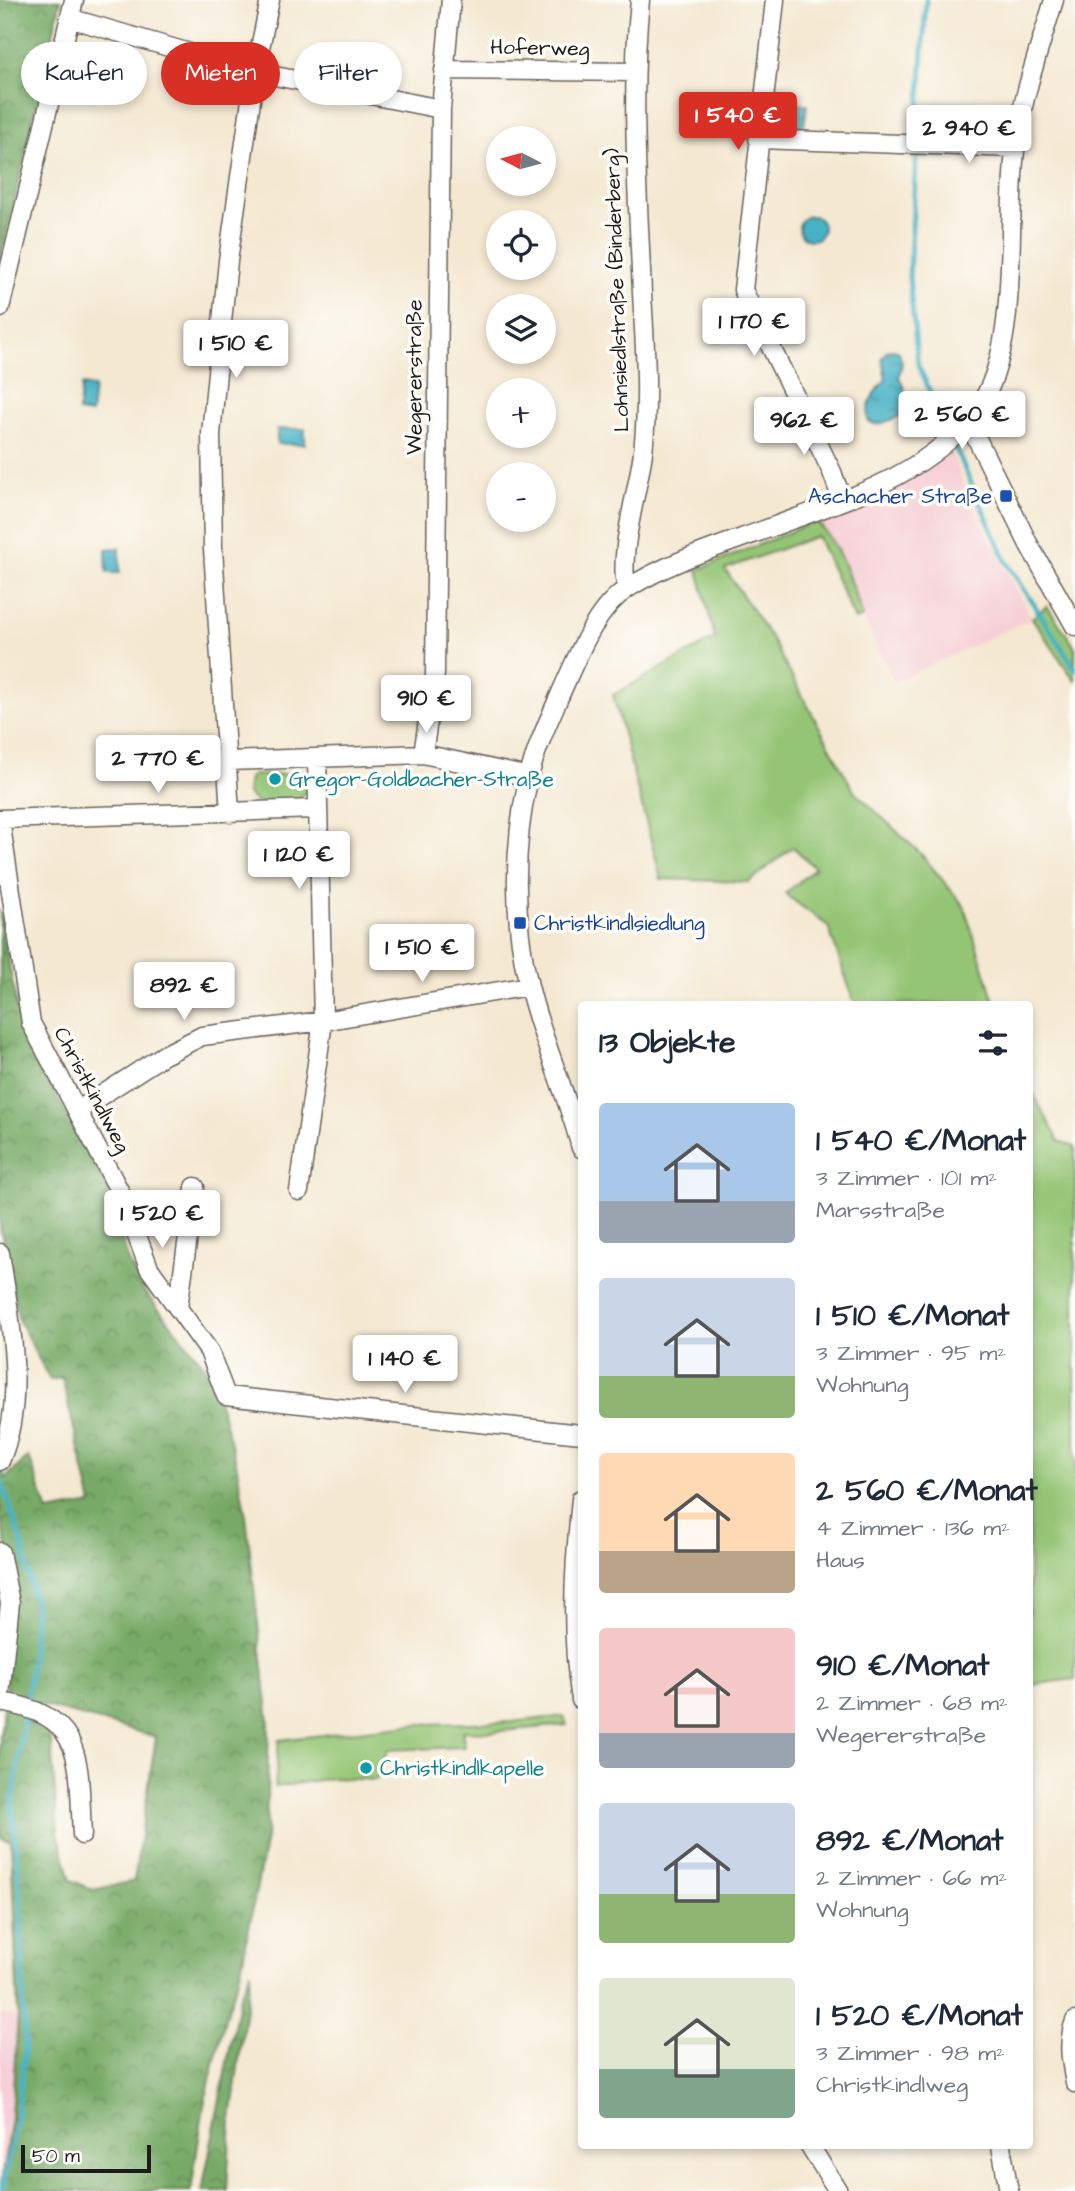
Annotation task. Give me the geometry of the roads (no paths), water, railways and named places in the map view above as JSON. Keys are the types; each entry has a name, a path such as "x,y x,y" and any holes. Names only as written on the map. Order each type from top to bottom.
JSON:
{"street":[{"path":"261,42 270,0"},
{"name":"Wegererstraße","path":"423,754 435,674 441,109 451,0"},
{"name":"Lohnsiedlstraße (Binderberg)","path":"627,588 624,566 643,453 646,415 635,72 640,0"},
{"path":"775,0 743,290 832,472 842,499"},
{"path":"578,1139 529,986 522,942 517,868 529,778 571,669 602,613 627,588 688,560 893,478 936,450 966,423 990,386 1003,348 1015,148 1033,68 1054,0"},
{"path":"0,308 72,9 168,42"},
{"name":"Hoferweg","path":"444,70 635,72"},
{"path":"280,77 441,109"},
{"path":"230,813 229,761 213,549 211,434 228,261 250,105"},
{"path":"758,139 1015,148"},
{"path":"966,423 978,441 1029,545 1075,626"},
{"path":"229,761 423,754 472,762 529,778"},
{"path":"299,1191 323,1021 317,759"},
{"path":"0,819 317,809"},
{"name":"Christkindlweg","path":"0,819 31,1023 122,1196 149,1268 209,1351 226,1396 578,1434"},
{"path":"77,1111 163,1055 202,1036 323,1021 529,986"},
{"path":"178,1308 195,1187"},
{"path":"0,1254 9,1315 14,1382 11,1430 0,1461"},
{"path":"578,1535 573,1636 578,1676"},
{"path":"0,1552 10,1603 0,1695"},
{"path":"8,1704 40,1711 61,1726 73,1748 77,1764 82,1835"},
{"path":"1075,2021 1070,2032 1070,2055 1075,2083"},
{"path":"812,2149 838,2191"},
{"path":"1002,2149 1010,2191"}],"water":[{"path":"794,103 807,105 804,128 790,126"},
{"path":"811,216 822,223 823,228 816,239 811,240 800,233 799,228 806,217"},
{"path":"887,351 899,352 902,363 899,377 909,398 901,416 877,425 868,421 868,408 886,379 882,358"},
{"path":"82,385 94,387 91,414 78,412"},
{"path":"277,429 305,429 305,444 277,444"},
{"path":"119,548 120,573 107,573 106,549"}],"waterway":[{"path":"926,0 909,277 918,365 1007,563 1075,668"},
{"path":"0,1478 22,1543 35,1606 31,1666 12,1808 20,1894 25,2049 17,2118 2,2191"}],"place":[{"name":"Aschacher Straße","path":"1006,496"},
{"name":"Gregor-Goldbacher-Straße","path":"275,779"},
{"name":"Christkindlsiedlung","path":"520,923"},
{"name":"Christkindlkapelle","path":"366,1768"}]}
